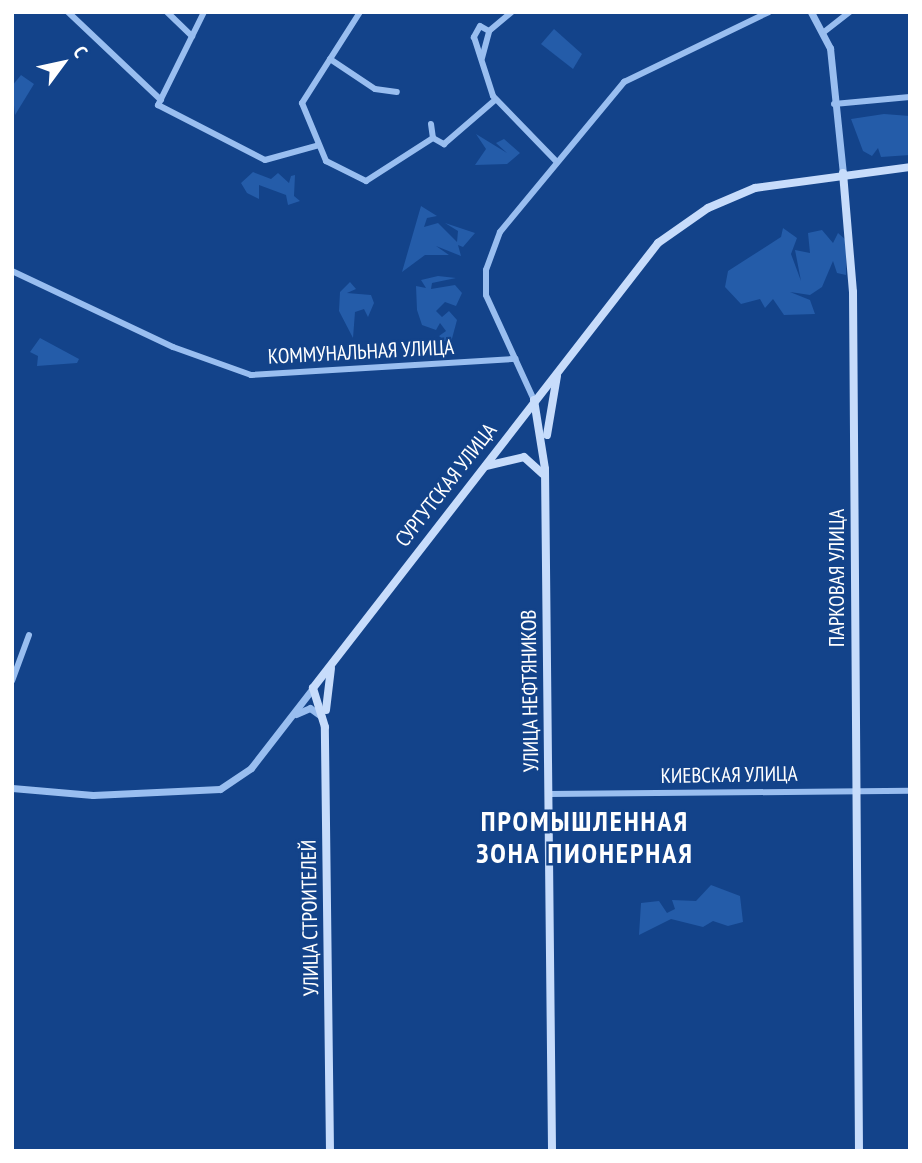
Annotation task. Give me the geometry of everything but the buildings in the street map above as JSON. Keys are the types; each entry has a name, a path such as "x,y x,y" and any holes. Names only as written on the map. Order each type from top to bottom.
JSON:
{"main road":[{"name":"СУРГУТСКАЯ УЛИЦА","path":"313,688 636,265 674,229 755,188 843,173 910,167"},
{"name":"ПАРКОВАЯ УЛИЦА","path":"843,173 853,292 859,1151"},
{"path":"545,469 548,403 561,365"},
{"name":"УЛИЦА НЕФТЯНИКОВ","path":"534,400 545,469 552,1151"},
{"path":"480,469 524,457 539,464 545,484"},
{"path":"325,727 334,660"},
{"name":"УЛИЦА СТРОИТЕЛЕЙ","path":"313,688 325,727 330,1151"}],"street":[{"path":"68,12 161,100"},
{"path":"167,12 192,36"},
{"path":"204,12 158,105 265,160 318,145"},
{"path":"360,12 301,107 328,164 366,181 433,138"},
{"path":"482,64 489,32 512,12"},
{"path":"534,400 486,295 486,270 505,224 630,78 768,12"},
{"name":"ПАРКОВАЯ УЛИЦА","path":"811,12 824,32 843,173"},
{"path":"824,32 850,12"},
{"path":"489,32 481,26 474,34 495,100 557,162"},
{"path":"331,59 374,89 397,92"},
{"path":"834,104 910,96"},
{"path":"433,138 444,144 495,100"},
{"path":"431,124 433,138"},
{"name":"КОММУНАЛЬНАЯ УЛИЦА","path":"12,271 173,347 251,374 516,359"},
{"path":"12,681 29,635"},
{"name":"СУРГУТСКАЯ УЛИЦА","path":"12,788 75,795 211,791 245,774 313,688"},
{"path":"290,719 310,708 325,727"},
{"name":"КИЕВСКАЯ УЛИЦА","path":"549,794 910,790"}],"shaded area":[{"path":"554,29 582,54 573,69 541,44"},
{"path":"21,75 34,84 15,115 12,86"},
{"path":"884,114 910,116 910,155 881,157 878,148 872,156 863,151 851,119"},
{"path":"476,134 507,153 496,143 504,139 520,153 507,164 475,165 486,149"},
{"path":"253,172 271,179 278,173 289,183 291,176 295,175 294,196 300,201 288,205 286,195 259,185 259,199 247,193 241,183"},
{"path":"421,206 437,216 427,218 424,227 438,223 457,242 458,231 445,223 475,233 463,247 458,245 461,256 436,246 449,255 425,255 402,272"},
{"path":"783,228 797,238 791,254 801,281 795,250 810,253 808,233 822,230 833,243 838,233 846,240 846,275 837,273 833,261 822,287 810,295 790,292 810,300 815,314 784,315 773,299 765,308 760,299 741,304 725,287 728,271 781,237"},
{"path":"438,276 456,278 432,283 431,289 455,285 462,293 456,306 445,302 436,311 442,317 449,311 457,320 450,346 439,336 446,331 440,323 436,330 422,325 417,310 416,286 426,288 421,280"},
{"path":"350,282 356,289 347,293 371,295 374,303 368,317 364,309 355,312 353,338 339,311 340,292"},
{"path":"40,338 79,359 77,363 37,366 38,356 30,352"},
{"path":"711,885 740,896 743,922 728,926 713,921 703,927 671,919 639,935 641,903 659,901 667,913 675,909 672,900 696,901"}],"district":[{"name":"ПРОМЫШЛЕННАЯ ЗОНА ПИОНЕРНАЯ","path":"585,837"}]}
